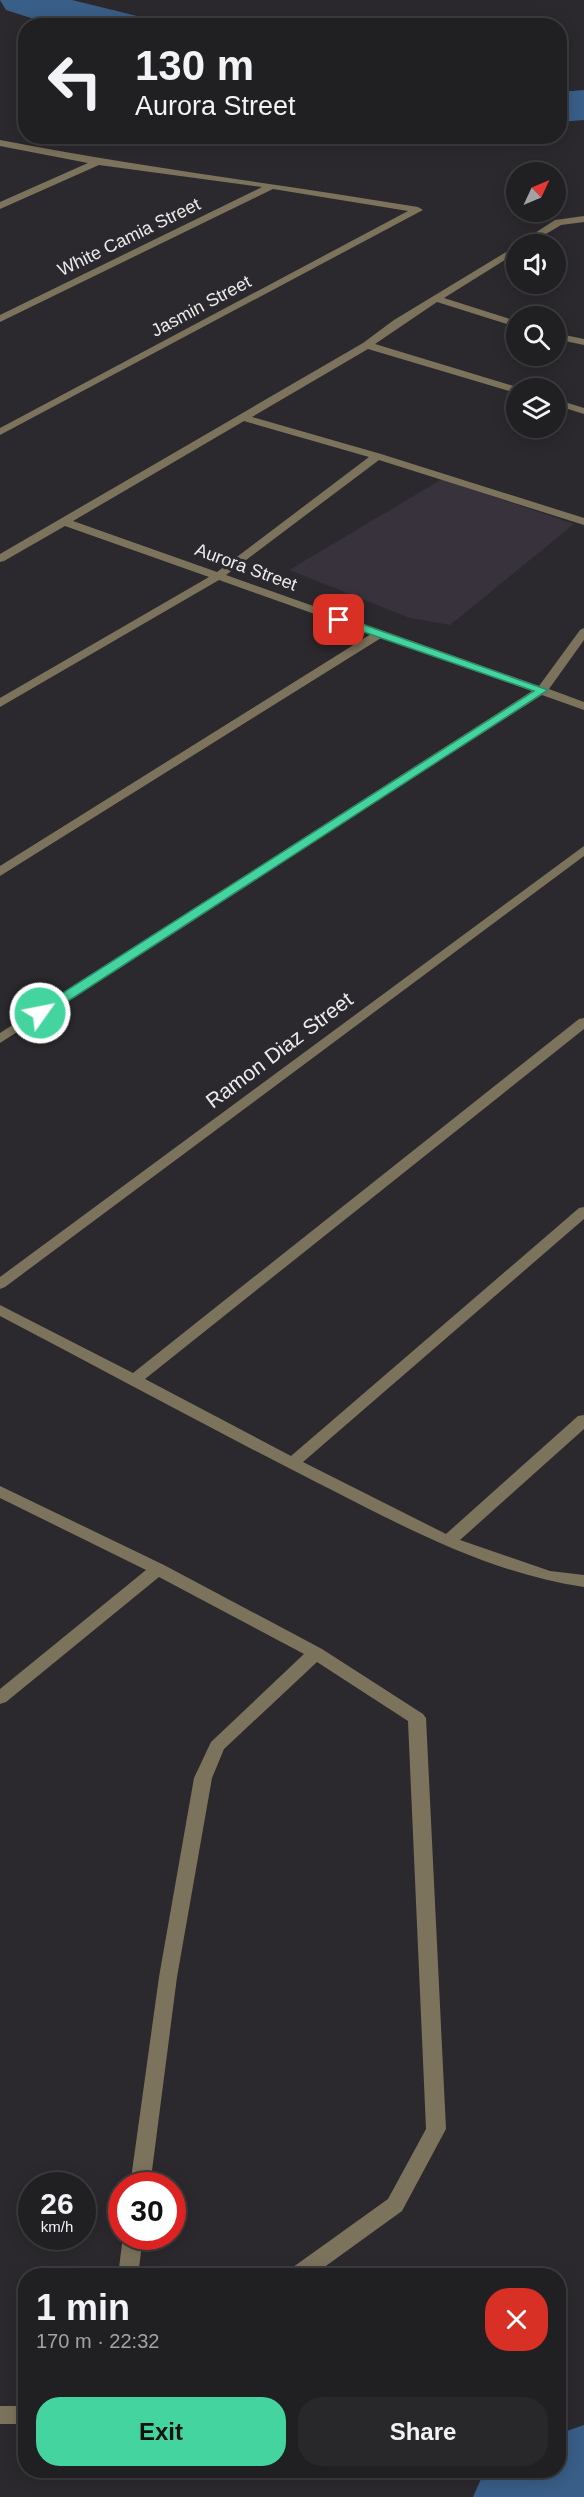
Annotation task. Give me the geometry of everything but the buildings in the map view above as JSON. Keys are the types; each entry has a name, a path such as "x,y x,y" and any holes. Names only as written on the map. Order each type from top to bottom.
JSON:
{"street":[{"path":"0,143 98,162 272,186"},
{"path":"0,206 98,162"},
{"name":"Jasmin Street","path":"0,432 418,210 272,186"},
{"name":"White Camia Street","path":"0,319 272,186"},
{"path":"539,234 558,222 584,219"},
{"path":"0,559 367,345 506,255"},
{"path":"436,299 506,321"},
{"path":"566,338 584,342"},
{"path":"367,345 506,387"},
{"path":"566,405 584,411"},
{"path":"242,417 377,456 584,522"},
{"path":"0,703 218,576 377,456"},
{"name":"Aurora Street","path":"66,522 584,706"},
{"path":"0,1039 542,690 584,632"},
{"path":"0,872 379,634"},
{"name":"Ramon Diaz Street","path":"0,1284 584,850"},
{"path":"133,1381 584,1022"},
{"path":"292,1463 584,1211"},
{"path":"0,1310 133,1381 448,1542 548,1576 584,1581"},
{"path":"448,1542 584,1420"},
{"path":"0,1491 158,1569 316,1653 417,1718 436,2129 395,2205 307,2268"},
{"path":"0,1698 158,1569"},
{"path":"142,2172 168,1977 203,1778 217,1746 316,1653"},
{"path":"129,2268 131,2250"},
{"path":"0,2415 18,2415"}],"shaded area":[{"path":"442,479 574,524 450,625 410,618 289,570"}],"waterway":[{"path":"23,0 86,18"},
{"path":"567,106 584,105"},
{"path":"534,2497 584,2477"}],"route":[{"path":"40,1013 542,690 339,620"}]}
